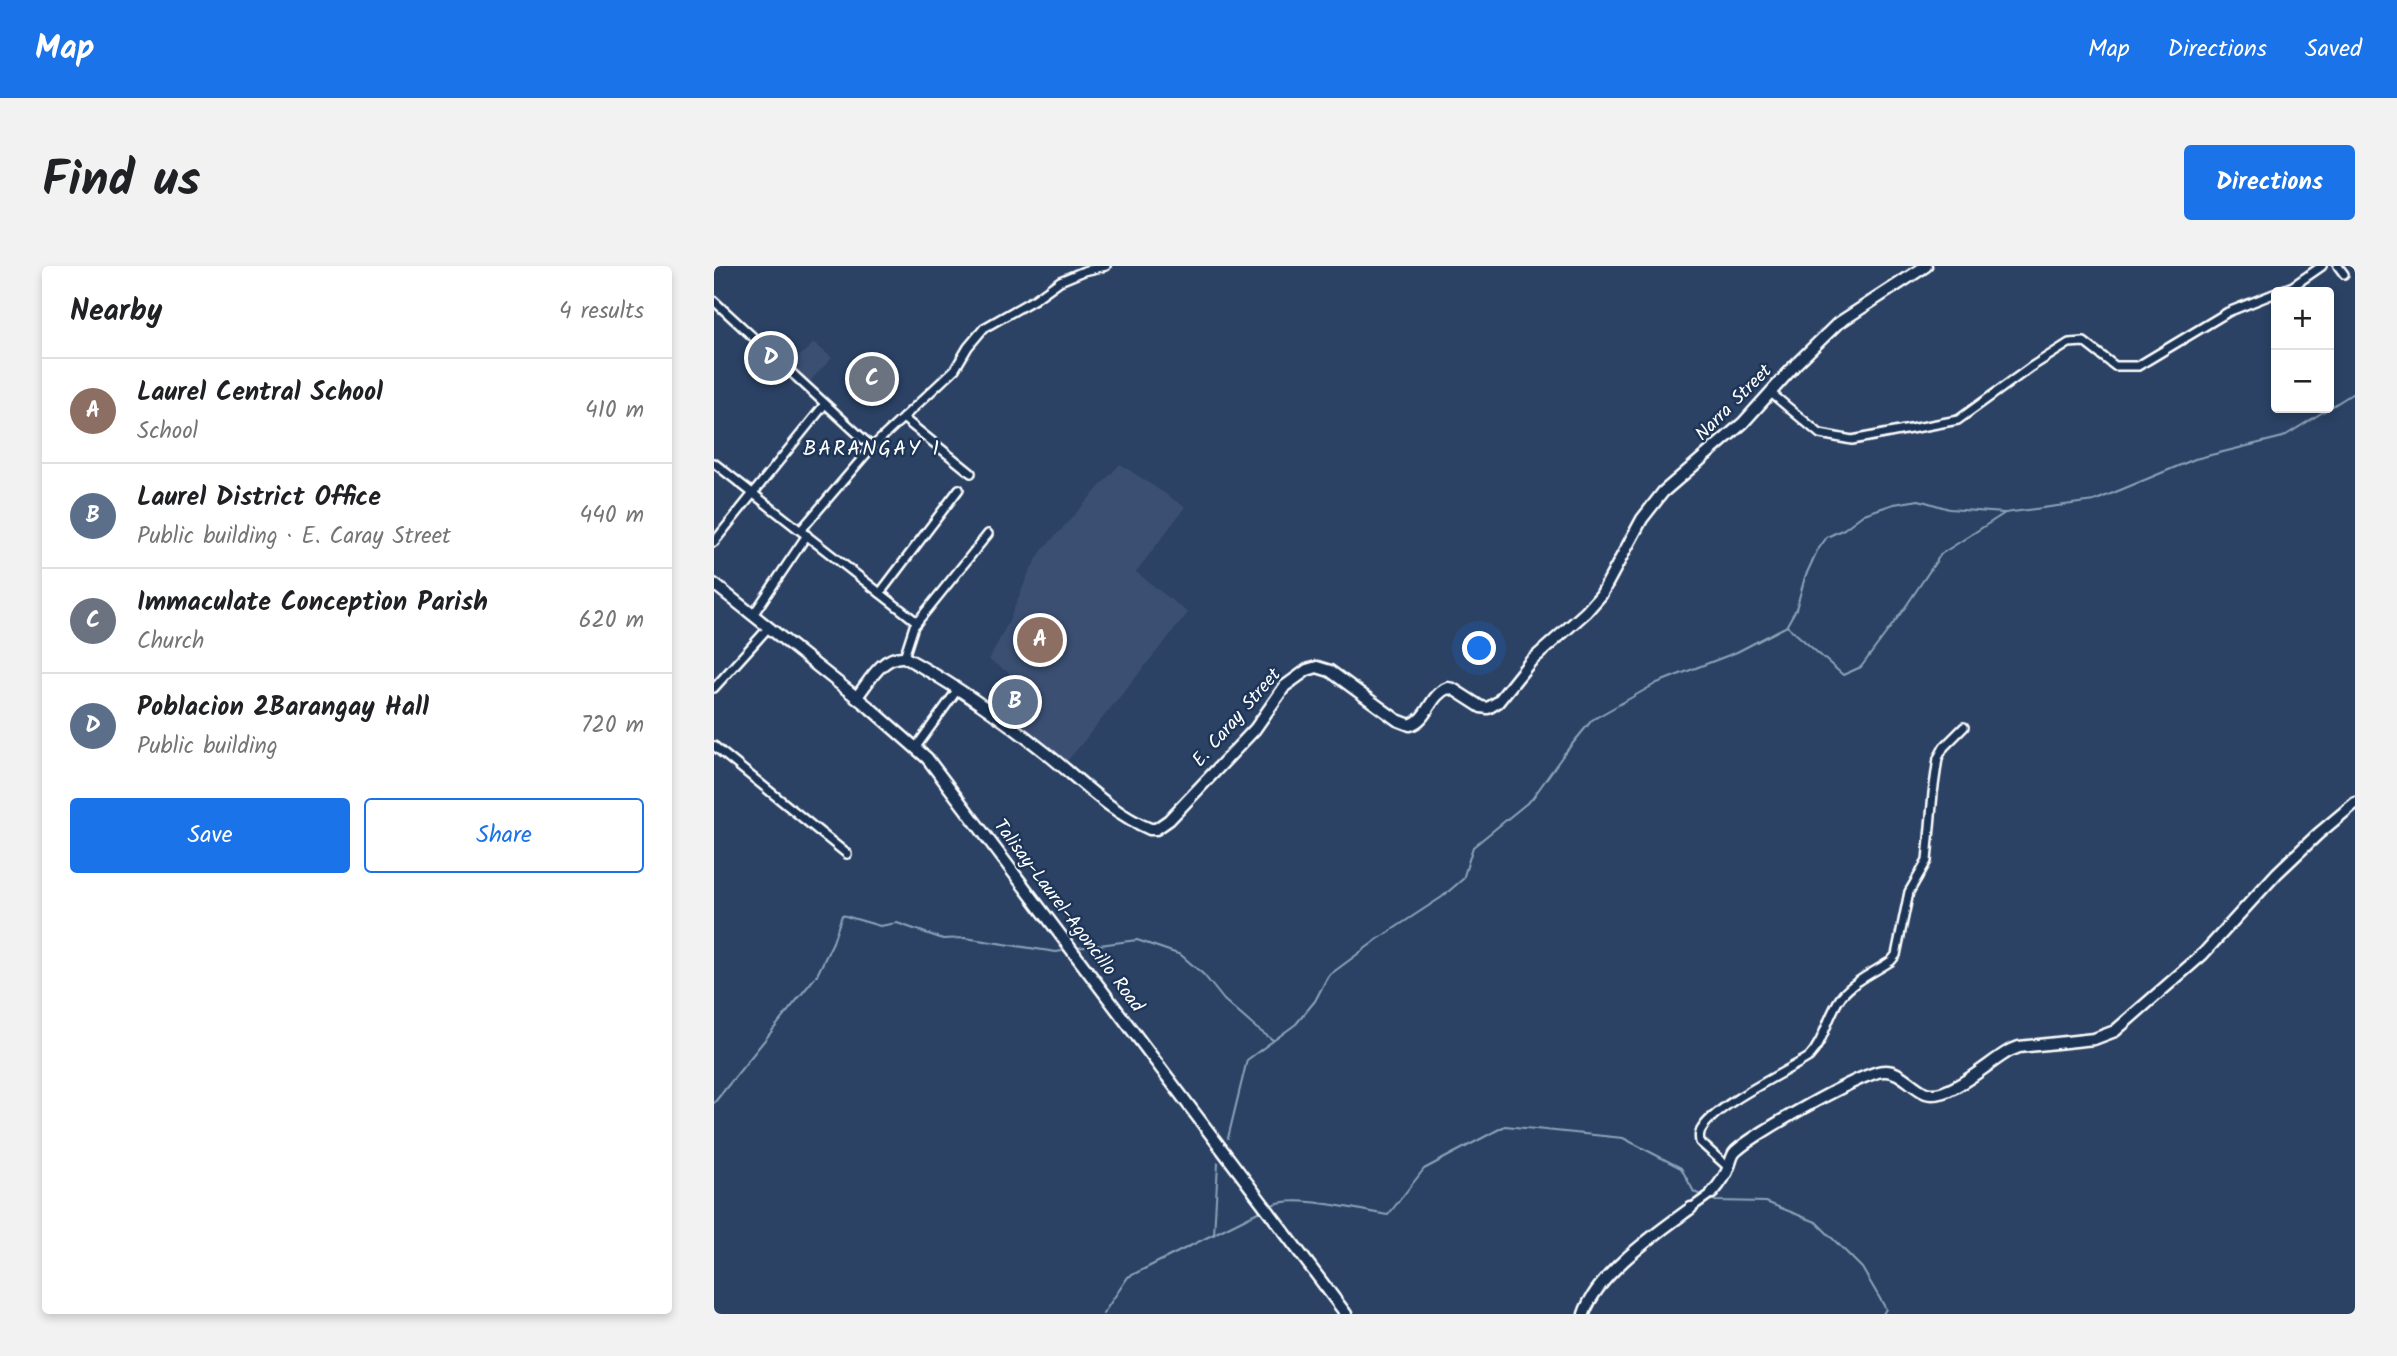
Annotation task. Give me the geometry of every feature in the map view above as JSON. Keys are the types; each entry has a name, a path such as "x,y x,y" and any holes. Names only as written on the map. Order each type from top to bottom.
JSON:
{"street":[{"path":"753,615 804,532 872,447 955,369 984,328 1035,299 1060,281 1106,266"},
{"name":"Narra Street","path":"1601,595 1652,504 1735,431 1837,324 1926,266"},
{"path":"2290,287 2322,266"},
{"path":"2338,266 2344,274"},
{"path":"1771,393 1820,434 1852,440 1958,420 2069,343 2084,342 2115,366 2138,366 2228,312 2271,294"},
{"path":"714,301 872,447"},
{"path":"714,542 825,404"},
{"path":"903,418 971,473"},
{"path":"714,463 917,622"},
{"path":"880,593 959,489"},
{"path":"904,657 917,622 988,534"},
{"name":"Talisay-Laurel-Agoncillo Road","path":"714,584 927,758 1346,1314"},
{"name":"E. Caray Street","path":"958,689 1045,752 1115,809 1142,826 1156,829 1169,820 1255,729 1285,687 1307,670 1317,667 1330,671 1397,720 1410,725 1422,719 1436,695 1448,688 1481,707 1488,708 1498,702 1530,662 1601,595"},
{"path":"714,688 769,627"},
{"path":"856,698 882,665 895,657 904,657 958,689 916,747"},
{"path":"1729,1168 1700,1142 1701,1128 1718,1111 1809,1058 1818,1048 1840,998 1891,961 1896,954 1909,892 1927,861 1938,758 1944,747 1964,727"},
{"path":"714,746 847,854"},
{"path":"1584,1314 1592,1294 1646,1240 1719,1186 1734,1153 1762,1133 1842,1086 1873,1072 1894,1072 1927,1093 1939,1093 1955,1088 2019,1047 2094,1039 2115,1031 2203,954 2300,851 2355,803"}],"shaded area":[{"path":"814,343 832,358 810,381 791,364"},
{"path":"1120,464 1185,507 1136,572 1188,613 1065,764 1021,731 1044,695 989,660 1029,572 1041,552"}],"waterway":[{"path":"1228,1138 1247,1060 1296,1024 1315,1001 1328,976 1442,897 1463,879 1473,847 1532,799 1592,720 1657,683 1737,652 1787,626 1843,675 1861,667 1941,554 2005,513 2094,501 2195,459 2283,437 2355,392"},
{"path":"1787,625 1796,609 1805,577 1817,551 1827,537 1844,529 1864,514 1894,504 1919,500 1949,509 2004,513"},
{"path":"714,1103 817,975 842,915 880,926 897,923 943,939 965,938 1056,952 1068,950"},
{"path":"1077,948 1137,940 1181,955 1204,975 1224,1000 1273,1040"},
{"path":"1270,1206 1281,1202 1310,1202 1388,1215 1424,1169 1505,1126 1623,1138 1681,1168 1694,1192 1703,1196"},
{"path":"1214,1235 1218,1163"},
{"path":"1709,1198 1716,1201 1766,1202 1816,1222 1862,1268 1886,1309 1883,1314"},
{"path":"1103,1314 1128,1277 1262,1210"}],"place":[{"name":"Poblacion 2Barangay Hall","path":"771,358"},
{"name":"Immaculate Conception Parish","path":"872,379"},
{"name":"Laurel Central School","path":"1040,640"},
{"name":"Laurel District Office","path":"1015,702"}],"district":[{"name":"BARANGAY 1","path":"872,449"}]}
